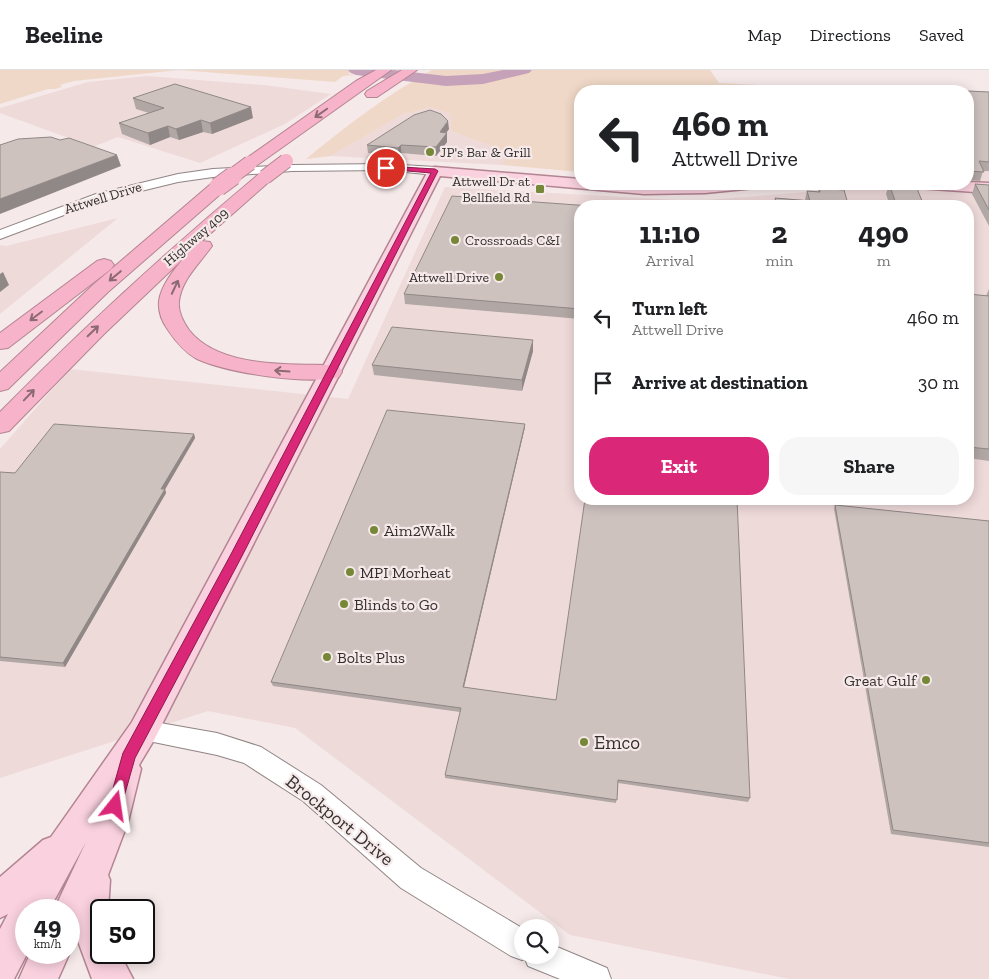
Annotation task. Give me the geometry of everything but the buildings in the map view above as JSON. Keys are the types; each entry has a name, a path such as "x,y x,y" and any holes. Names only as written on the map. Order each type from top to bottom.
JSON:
{"highway":[{"name":"Highway 409","path":"0,384 102,288 218,187 361,84 385,70"},
{"path":"362,101 410,70"},
{"name":"Highway 409","path":"0,426 58,365 148,280 213,220 290,158"},
{"path":"265,177 256,194 203,246 186,267 174,286 169,302 172,319 180,334 198,349 224,361 265,369 331,372"},
{"path":"0,343 188,202 218,187"}],"main road":[{"name":"Attwell Drive","path":"433,174 492,182 526,180 574,184"},
{"path":"36,899 66,842 135,744 241,547 433,174"},
{"path":"974,187 989,188"},
{"path":"78,899 94,866 111,822 135,744"},
{"path":"0,900 66,842"},
{"path":"94,866 89,921 103,961 114,979"},
{"path":"0,968 15,939"},
{"path":"38,979 45,964"}],"street":[{"name":"Attwell Drive","path":"0,235 100,197 178,178 260,169 359,169 380,174 433,174"},
{"name":"Brockport Drive","path":"135,744 217,744 252,755 312,793 411,878 514,940"},
{"path":"559,963 596,979"}],"shaded area":[{"path":"0,70 179,70 74,81 60,85 62,87 48,89 0,104"},
{"path":"179,70 354,70 348,74 355,75 343,76 335,82"},
{"path":"432,70 710,70 719,83 758,85 574,85 574,171 502,165 508,152 451,131 451,114 430,107 403,114 331,156 306,159 337,134 399,90"},
{"path":"147,76 264,85 331,94 285,124 200,163 118,137 93,147 0,113 0,108 88,82"},
{"path":"974,96 989,97 989,979 789,979 570,935 559,927 559,919 549,919 295,728 208,711 0,778 0,449 70,369 348,399 445,187 676,200 574,200 574,505 974,505 974,200 707,200 820,190 974,190"},
{"path":"430,106 451,114 451,131 508,152 502,165 331,156 403,114"},
{"path":"118,218 0,314 0,245 6,246"}],"waterway":[{"path":"356,70 446,81 483,79 524,70"}],"place":[{"name":"JP's Bar & Grill","path":"430,152"},
{"name":"Attwell Dr at Bellfield Rd","path":"540,189"},
{"name":"Crossroads C&I","path":"455,240"},
{"name":"Attwell Drive","path":"499,277"},
{"name":"Aim2Walk","path":"374,530"},
{"name":"MPI Morheat","path":"350,572"},
{"name":"Blinds to Go","path":"344,604"},
{"name":"Bolts Plus","path":"327,657"},
{"name":"Great Gulf","path":"926,680"},
{"name":"Emco","path":"584,742"}],"route":[{"path":"115,806 128,757 236,556 435,171 386,168"}]}
